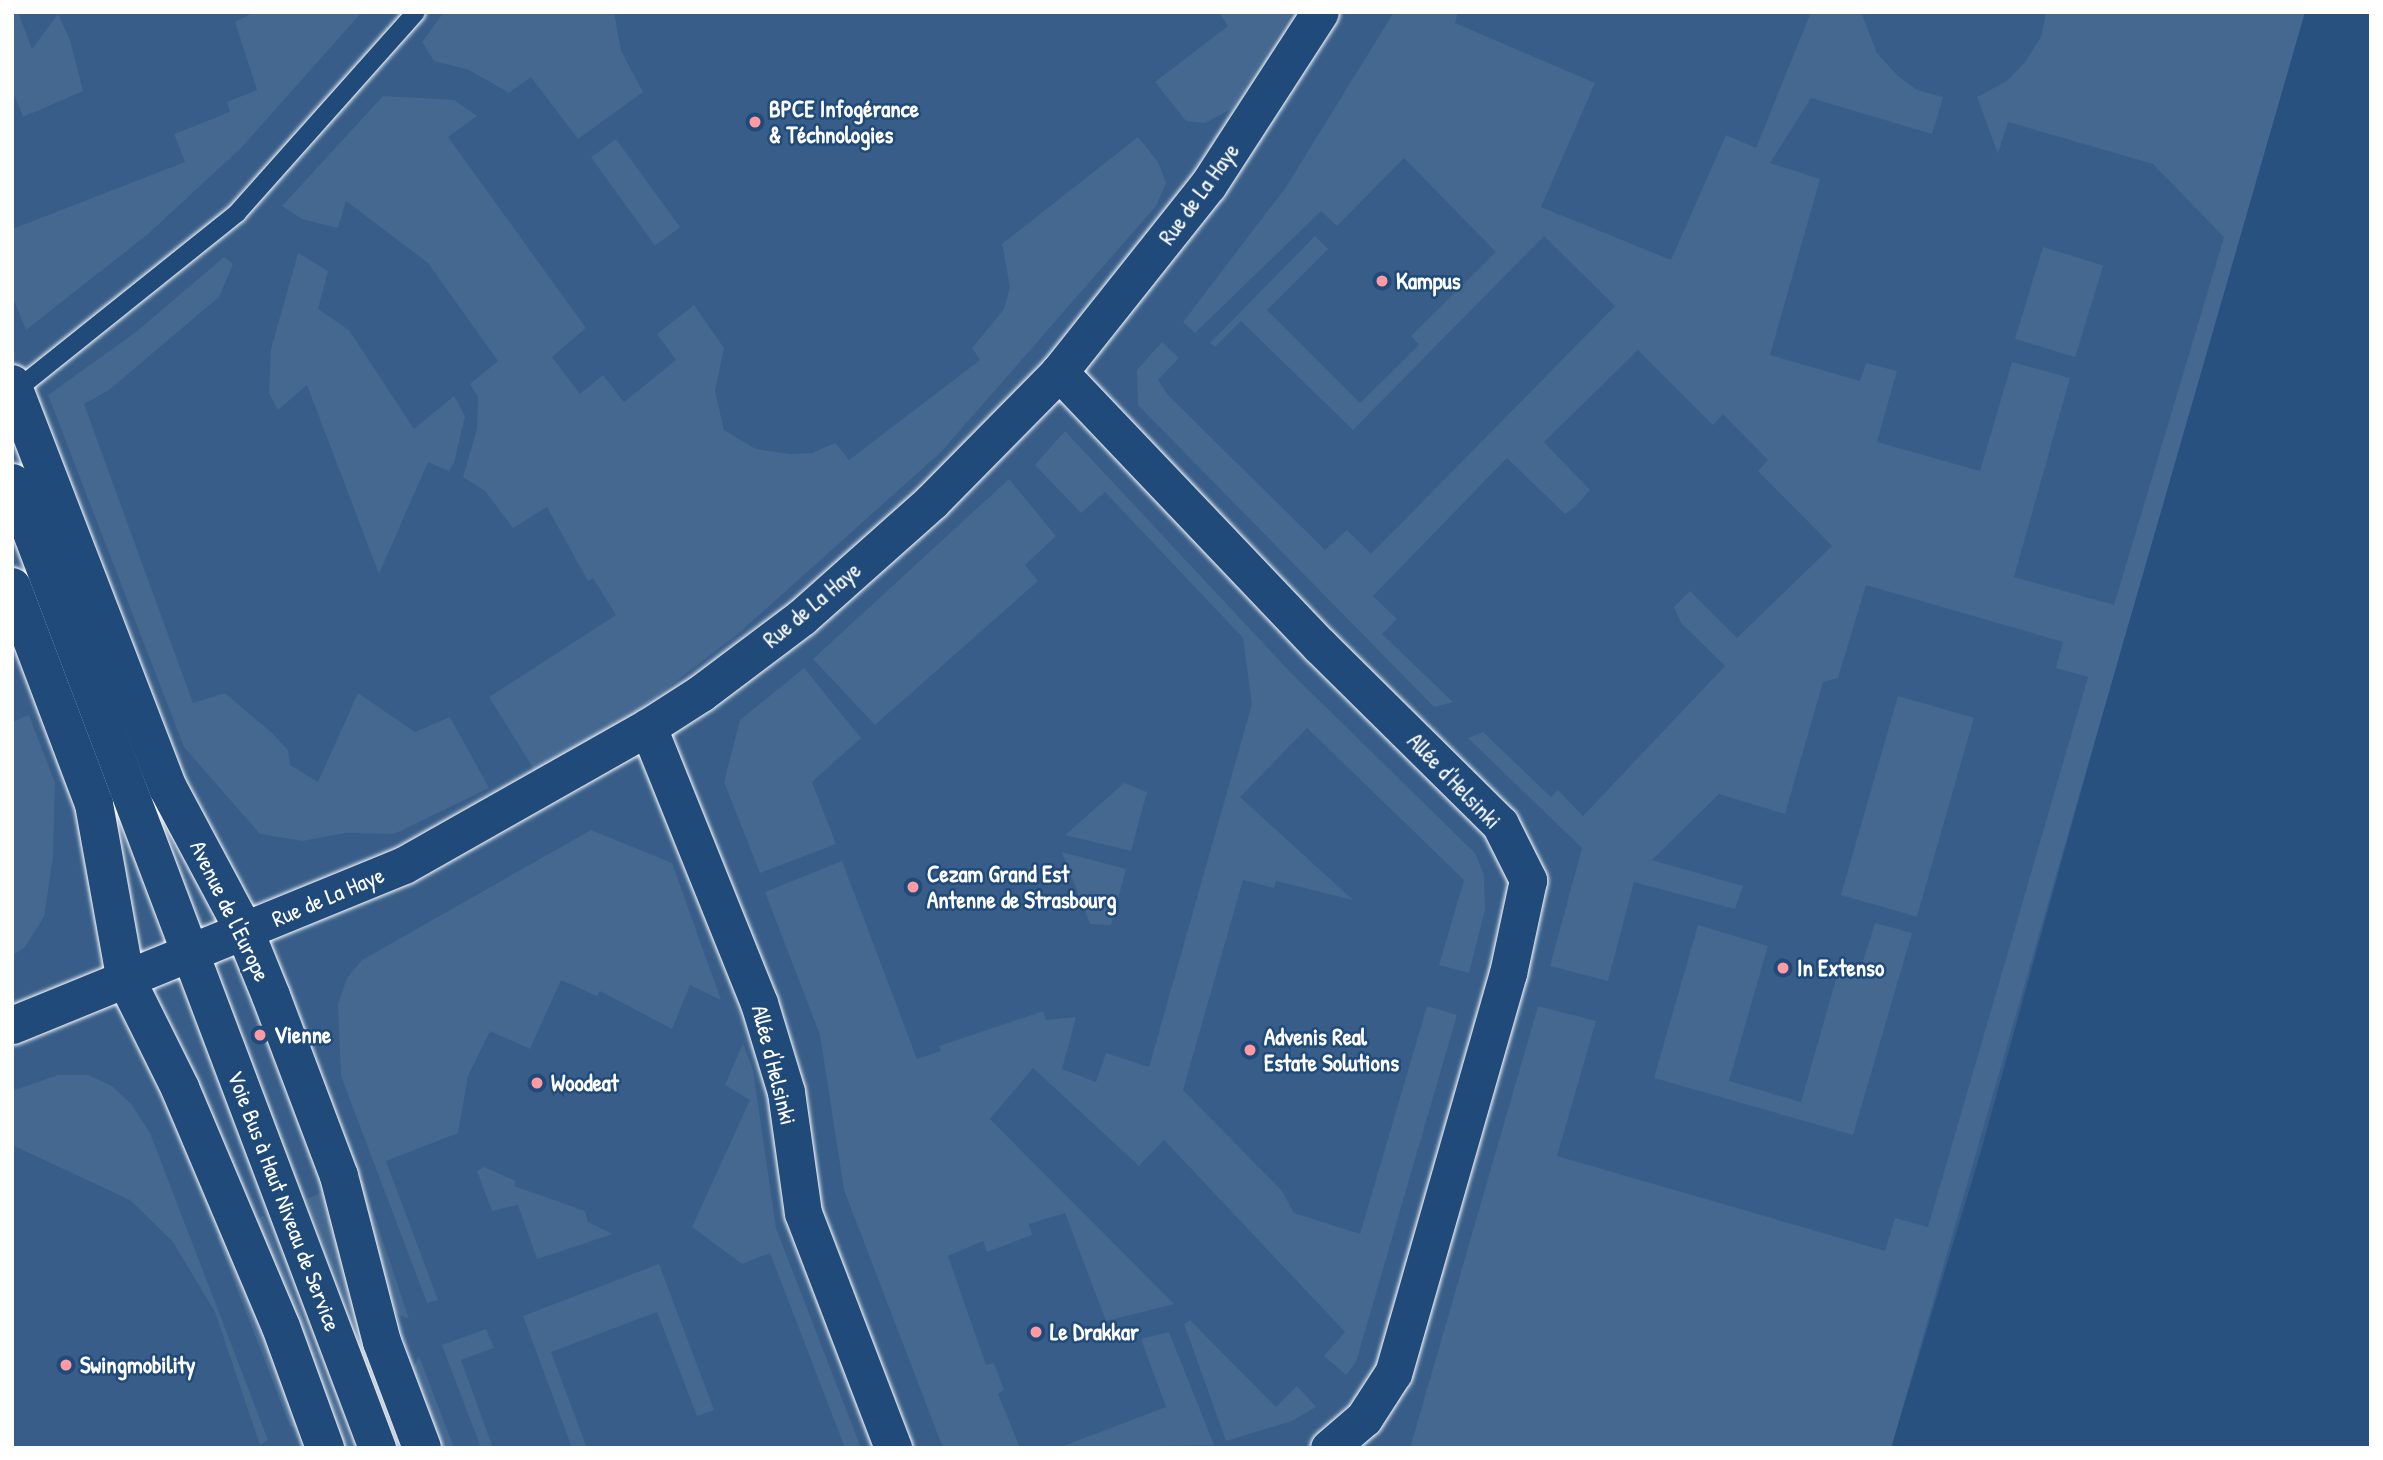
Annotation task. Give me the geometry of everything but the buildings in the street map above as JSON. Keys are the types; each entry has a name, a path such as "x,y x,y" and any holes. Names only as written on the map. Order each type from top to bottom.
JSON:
{"street":[{"name":"Rue de La Haye","path":"12,1025 404,866 648,727 802,617 932,501 1059,372 1208,185 1320,12"},
{"name":"Allée d'Helsinki","path":"1059,372 1320,646 1500,824 1528,880 1508,973 1393,1373 1364,1418 1329,1448"},
{"name":"Avenue de l'Europe","path":"13,387 167,788 245,932 340,1176 382,1342 422,1448"},
{"name":"Avenue de l'Europe","path":"12,482 190,954"},
{"path":"12,587 94,804 125,977 180,1088 281,1327 325,1448"},
{"name":"Allée d'Helsinki","path":"648,727 759,1003 786,1092 803,1213 893,1448"},
{"name":"Voie Bus à Haut Niveau de Service","path":"190,954 377,1448"}],"lane":[{"path":"13,387 237,213 416,12"}],"shaded area":[{"path":"12,12 2298,12 1979,1158 1891,1448 12,1448"},
{"path":"12,12 18,12 32,49 58,14 70,40 83,91 23,117 12,89"},
{"path":"254,12 362,12 241,148 148,234 26,330 12,295 12,222 15,228 185,162 174,134 230,112 227,102 257,90 235,22"},
{"path":"444,12 614,12 621,51 643,92 578,139 531,77 509,93 469,70 434,61 422,42"},
{"path":"1219,12 1292,12 1231,109 1205,123 1186,121 1155,82 1228,26"},
{"path":"1394,12 1458,12 1455,23 1595,83 1541,207 1671,260 1726,135 1756,148 1811,12 1861,12 1877,53 1898,76 1917,90 1943,97 1932,134 1811,98 1770,163 1820,179 1770,355 1860,381 1866,363 1897,371 1877,442 1980,471 2012,362 2070,378 2014,577 2114,605 2224,237 2153,164 2008,122 1998,154 1977,97 2007,81 2025,62 2041,37 2046,12 2305,12 1891,1448 1410,1448 1538,1006 1596,1021 1557,1156 1885,1251 1895,1218 1928,1227 2088,677 2056,668 2063,642 1866,585 1838,678 1823,682 1785,814 1719,794 1652,860 1743,886 1735,909 1634,882 1608,981 1550,966 1582,848 1468,738 1483,732 1551,797 1558,790 1583,816 1725,666 1681,623 1674,607 1690,591 1737,638 1832,546 1758,471 1768,460 1723,414 1713,425 1638,350 1544,442 1590,490 1576,506 1565,514 1507,458 1373,596 1397,619 1382,634 1453,702 1434,707 1138,405 1137,370 1162,342 1179,358 1158,380 1168,395 1325,550 1347,530 1371,554 1615,306 1544,236 1353,430 1241,321 1215,347 1210,343 1315,236 1328,249 1267,310 1360,403 1419,345 1411,336 1496,252 1404,158 1337,226 1321,211 1195,333 1183,322 1286,187"},
{"path":"383,96 454,100 477,116 448,137 586,328 552,357 580,394 603,375 624,402 676,360 657,334 694,305 724,348 715,391 724,430 756,449 790,454 812,453 835,443 849,460 980,360 972,348 1004,309 1010,287 1002,244 1138,137 1158,162 1166,183 1156,206 941,452 739,633 620,724 535,771 489,697 616,615 593,578 588,581 547,507 513,528 485,491 463,477 477,429 478,397 470,384 498,361 428,263 346,201 338,228 302,219 282,206"},
{"path":"616,139 680,227 655,245 591,157"},
{"path":"2043,247 2103,265 2075,357 2015,339"},
{"path":"298,253 328,271 318,309 349,330 414,429 454,396 465,416 454,463 449,471 428,462 379,574 307,385 278,410 269,393 271,349"},
{"path":"224,257 233,264 219,297 109,390 84,404 193,703 225,693 288,750 290,765 318,782 358,693 415,732 450,717 489,788 394,834 345,833 303,841 260,834 184,747 48,395 136,332"},
{"path":"1065,431 1292,674 1475,853 1484,875 1485,910 1469,973 1439,965 1464,880 1307,728 1240,797 1353,900 1276,881 1274,888 1243,880 1183,1090 1282,1191 1294,1213 1360,1234 1427,1006 1457,1015 1356,1362 1346,1375 1324,1356 1345,1332 1164,1140 1139,1166 1033,1068 990,1119 1174,1304 1106,1321 1065,1213 1029,1224 1032,1235 987,1252 983,1241 948,1256 986,1365 994,1363 1004,1390 998,1394 1020,1448 943,1448 844,1190 820,1035 765,892 842,861 917,1059 941,1051 939,1046 1043,1011 1046,1020 1076,1017 1062,1069 1096,1082 1106,1053 1149,1067 1252,704 1243,638 1105,492 1081,513 1035,465"},
{"path":"1009,479 1056,536 1025,565 1038,581 875,725 813,659"},
{"path":"804,668 861,738 812,782 836,844 760,873 724,782 740,720"},
{"path":"1898,696 1974,718 1917,917 1841,895"},
{"path":"29,715 55,783 53,857 44,917 24,948 12,956 12,722"},
{"path":"1124,783 1147,792 1131,851 1065,835"},
{"path":"591,830 672,863 721,1000 690,985 672,1029 600,991 597,996 561,980 530,1049 490,1031 468,1076 458,1133 386,1161 438,1300 427,1303 341,1076 338,1004 347,978 362,960"},
{"path":"1062,852 1126,869 1111,925 1090,924"},
{"path":"1875,923 1912,933 1853,1135 1654,1078 1698,925 1768,946 1729,1081 1801,1102 1838,972 1858,977"},
{"path":"743,1043 753,1070 776,1228 861,1448 845,1448 770,1253 742,1264 692,1227 750,1100 725,1085"},
{"path":"58,1075 88,1075 112,1086 132,1105 150,1133 268,1440 260,1445 215,1312 173,1242 130,1200 12,1145 12,1091"},
{"path":"484,1167 516,1181 514,1186 585,1211 588,1222 613,1234 537,1259 518,1205 492,1211 477,1171"},
{"path":"360,1181 363,1181 409,1319 385,1309 374,1271 373,1229"},
{"path":"323,1192 361,1315 402,1448 307,1199"},
{"path":"264,1216 353,1448 339,1448 252,1221"},
{"path":"226,1233 307,1431 290,1426 217,1237"},
{"path":"659,1264 714,1410 697,1416 657,1312 551,1352 587,1448 572,1448 523,1316"},
{"path":"1190,1320 1276,1407 1297,1386 1316,1407 1292,1421 1226,1441 1184,1324"},
{"path":"486,1329 494,1348 461,1360 493,1448 481,1448 442,1345"},
{"path":"1169,1332 1214,1445 1058,1448 1166,1407 1141,1339"},
{"path":"419,1356 454,1448 437,1448 409,1375"}],"place":[{"name":"BPCE Infogérance & Téchnologies","path":"755,122"},
{"name":"Kampus","path":"1382,281"},
{"name":"Cezam Grand Est Antenne de Strasbourg","path":"913,887"},
{"name":"In Extenso","path":"1783,968"},
{"name":"Vienne","path":"260,1035"},
{"name":"Advenis Real Estate Solutions","path":"1250,1050"},
{"name":"Woodeat","path":"537,1083"},
{"name":"Le Drakkar","path":"1036,1332"},
{"name":"Swingmobility","path":"66,1365"}]}
